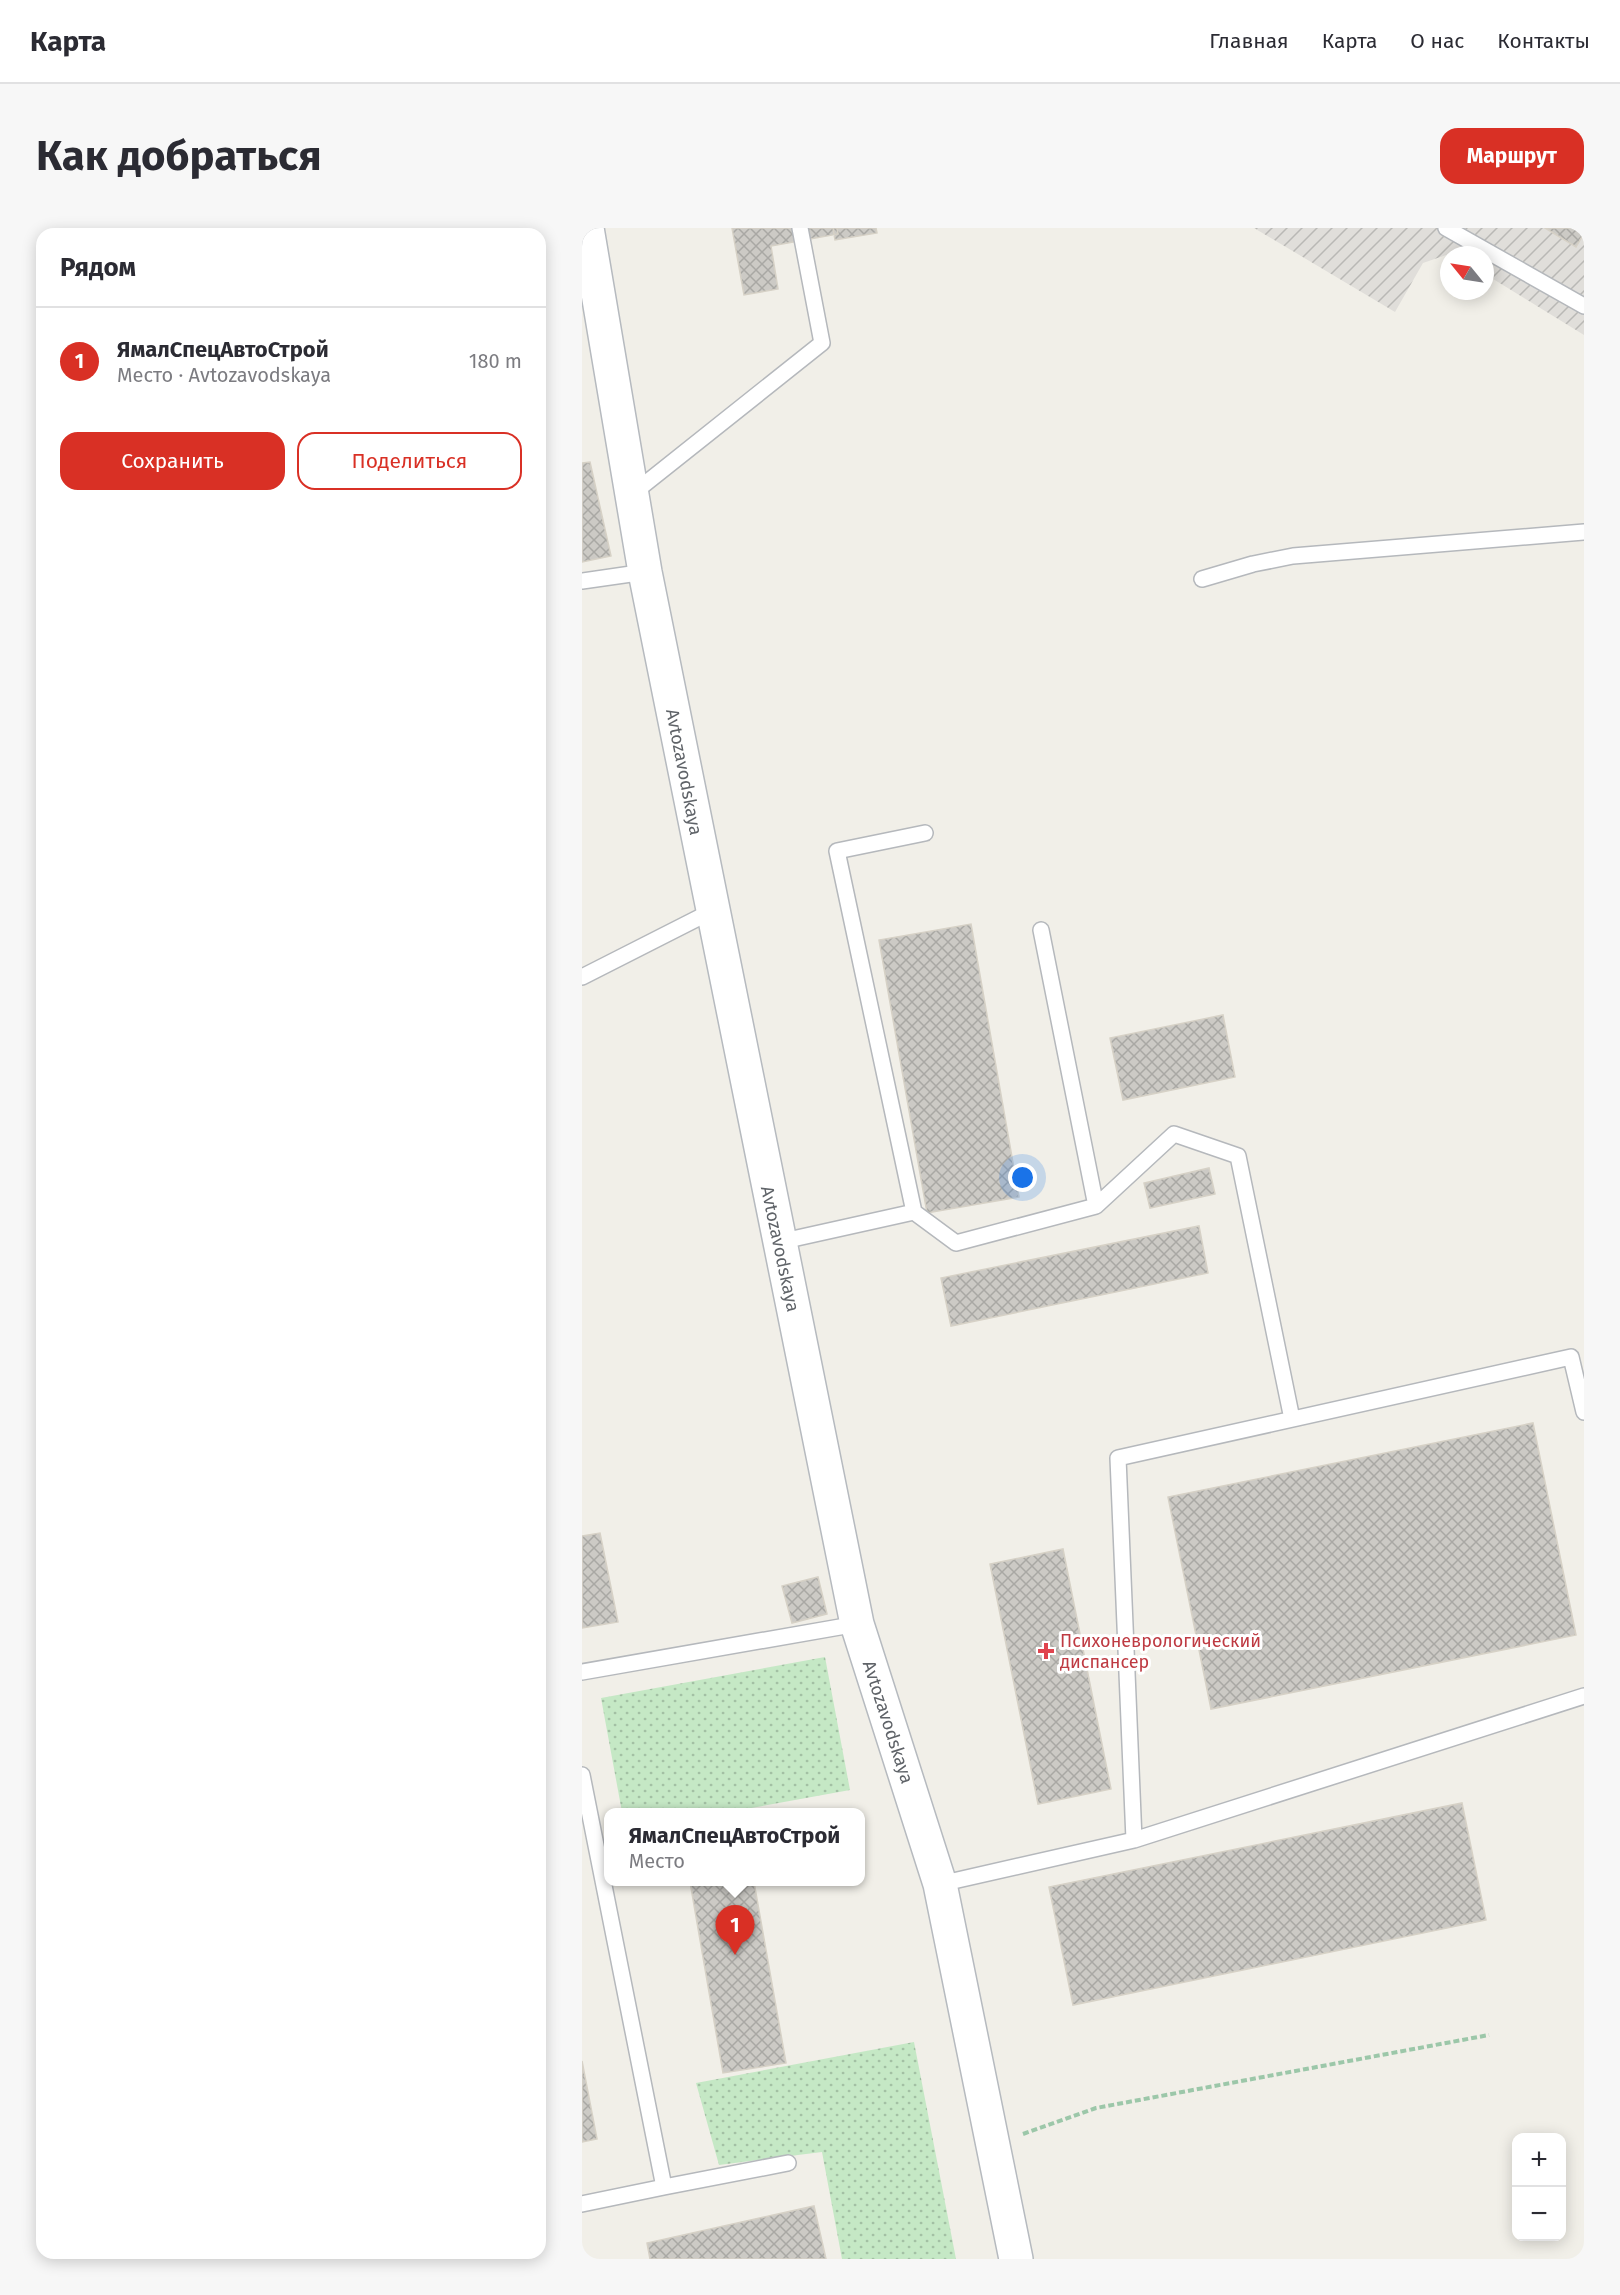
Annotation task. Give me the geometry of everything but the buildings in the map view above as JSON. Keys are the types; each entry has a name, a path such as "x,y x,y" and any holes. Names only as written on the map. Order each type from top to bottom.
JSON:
{"main road":[{"name":"Avtozavodskaya","path":"586,242 645,572 857,1624 940,1884 1016,2259"}],"lane":[{"path":"631,495 822,343 800,228"},
{"path":"1446,228 1584,306"},
{"path":"1202,579 1253,564 1293,556 1584,532"},
{"path":"582,582 645,572"},
{"path":"925,833 837,851 914,1212 956,1243 1096,1206 1174,1134 1239,1156 1292,1419"},
{"path":"582,977 712,911"},
{"path":"1041,930 1096,1206"},
{"path":"779,1242 914,1212"},
{"path":"1134,1840 1118,1458 1571,1357 1584,1412"},
{"path":"582,1672 857,1624"},
{"path":"940,1884 1134,1840 1584,1696"},
{"path":"582,1775 604,1886"},
{"path":"604,1886 664,2187"},
{"path":"582,2204 788,2163"}],"path":[{"path":"992,2146 1096,2108 1489,2035"}],"shaded area":[{"path":"1254,228 1584,228 1584,335 1494,280 1494,246 1440,246 1440,257 1423,263 1395,312"}],"green space":[{"path":"825,1657 850,1790 751,1808 621,1808 601,1698"},
{"path":"914,2042 956,2259 842,2259 822,2152 719,2165 696,2083"}],"place":[{"name":"Психоневрологический диспансер","path":"1046,1651"},
{"name":"ЯмалСпецАвтоСтрой","path":"735,1955"}]}
